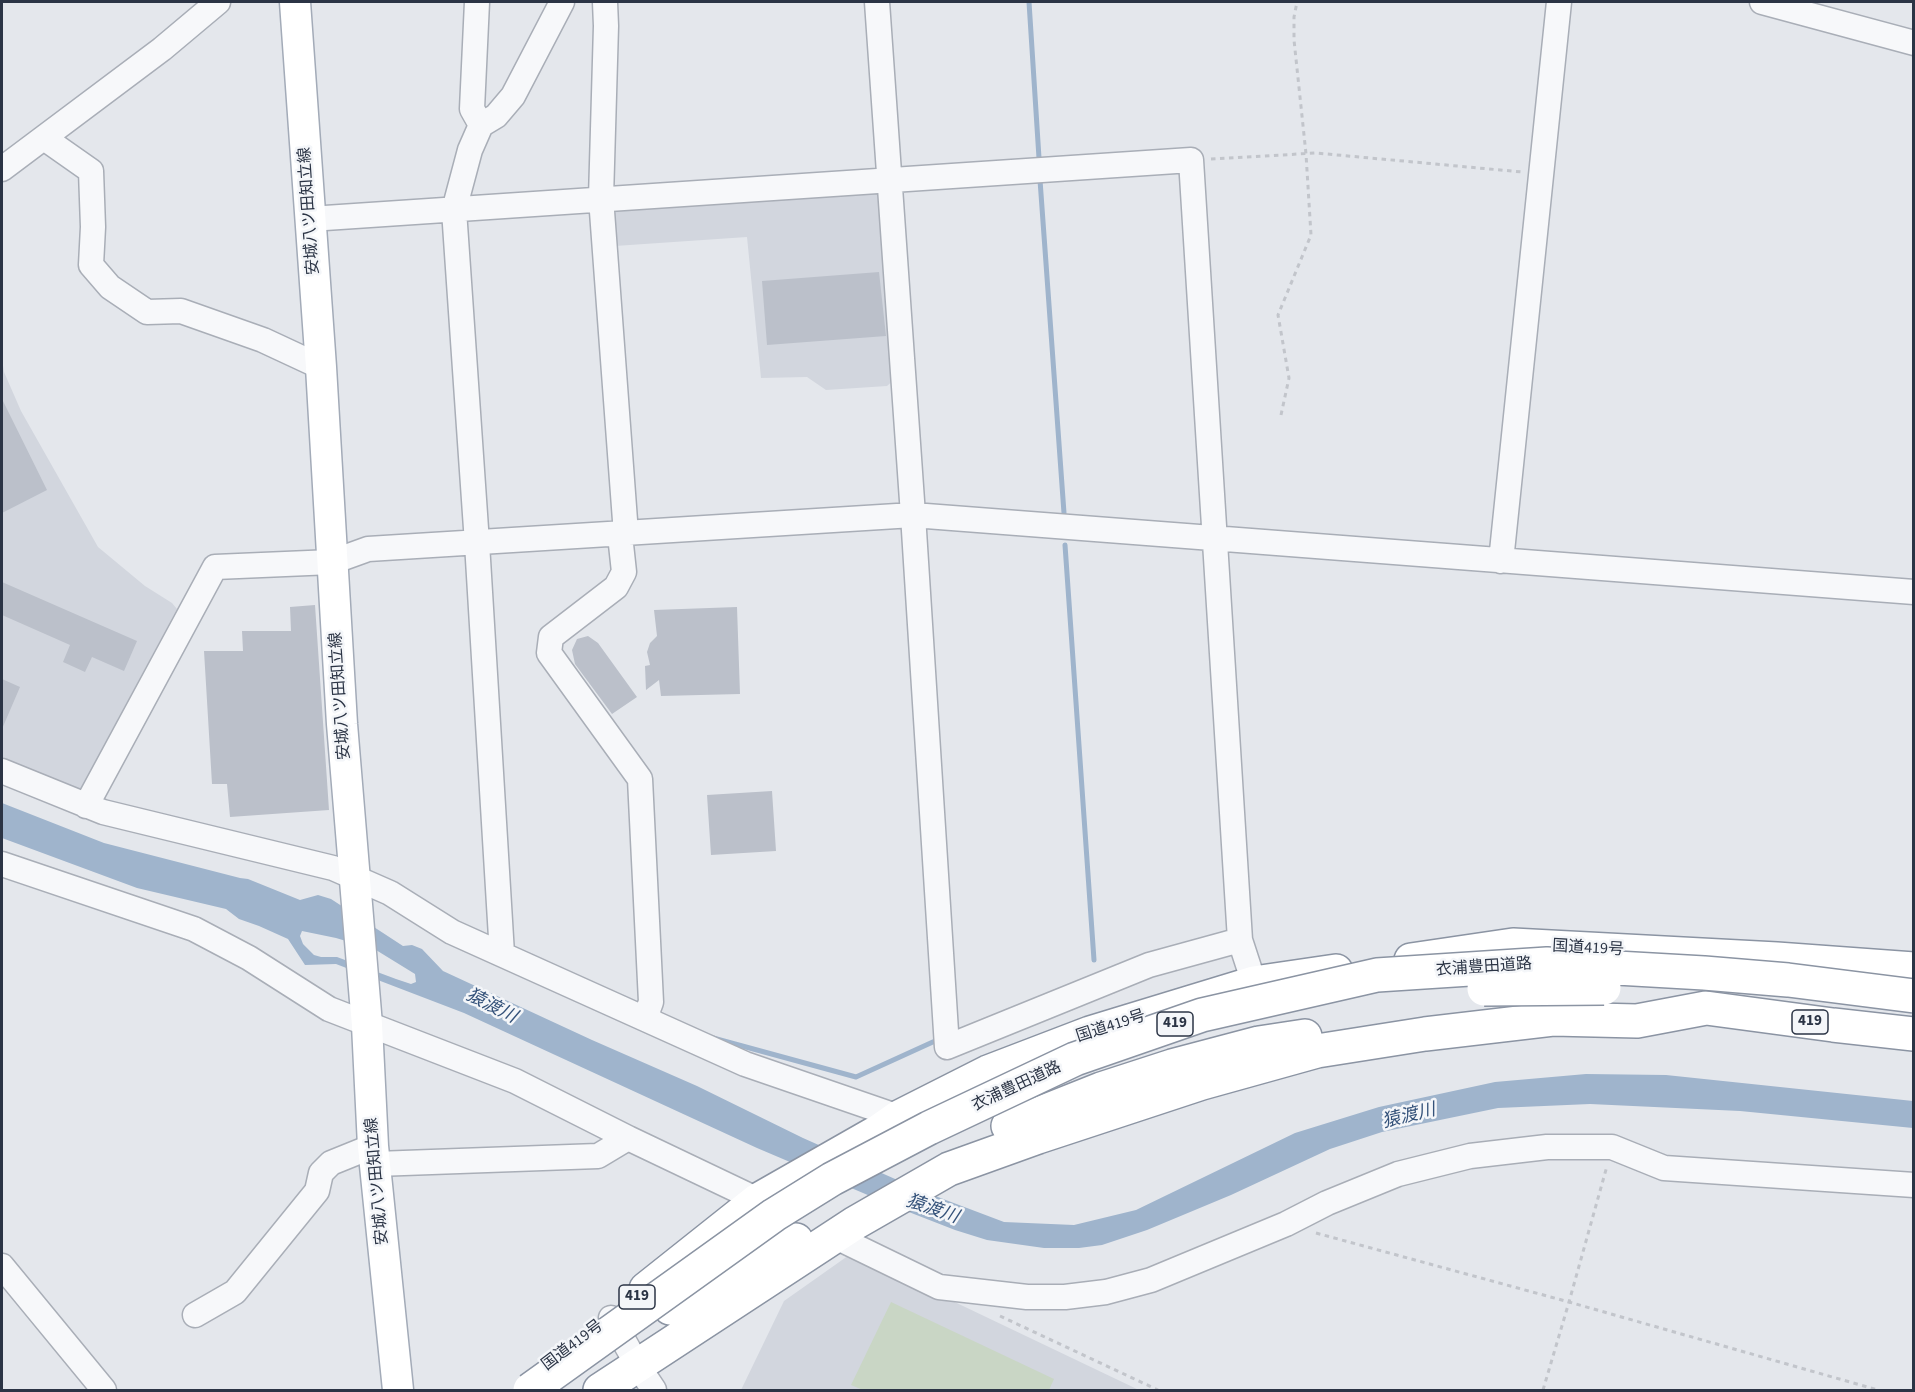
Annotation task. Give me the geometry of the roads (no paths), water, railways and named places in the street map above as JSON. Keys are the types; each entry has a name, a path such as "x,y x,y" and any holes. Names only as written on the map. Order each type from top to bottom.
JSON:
{"highway":[{"name":"国道419号","path":"514,1390 611,1318 758,1200 889,1124 988,1072 1080,1037 1254,983 1513,945 1914,969"},
{"name":"衣浦豊田道路","path":"530,1390 774,1215 832,1179 929,1128 1076,1059 1202,1015 1377,975 1547,964 1788,980 1914,996"},
{"name":"衣浦豊田道路","path":"1788,980 1914,979"},
{"name":"衣浦豊田道路","path":"554,1390 670,1308 885,1168 976,1122 1058,1087 1186,1039 1363,999 1479,989 1581,987 1812,999 1914,1010"},
{"name":"衣浦豊田道路","path":"670,1308 918,1170 1021,1119 1101,1089 1164,1069 1259,1043 1510,1007 1634,1004 1706,1008"},
{"name":"419","path":"600,1390 646,1378 845,1230 949,1169 1202,1083 1317,1051 1425,1034 1553,1019 1637,1021 1706,1008 1914,1034"}],"main road":[{"name":"安城八ツ田知立線","path":"295,2 321,367 342,724 366,1019 374,1155 398,1390"}],"street":[{"path":"2,169 162,49 218,2"},
{"path":"477,2 472,109 481,125"},
{"path":"502,954 454,210 470,150 481,125 496,116 513,96 562,2"},
{"path":"605,2 601,198 624,572 616,587 551,637 549,653 640,779 651,1002 648,1010 649,1019"},
{"path":"877,2 947,1047 1149,965 1240,940"},
{"path":"1501,561 1559,2"},
{"path":"1762,2 1914,43"},
{"path":"44,138 91,171 93,227 91,265 110,287 147,312 181,311 263,340 321,367"},
{"path":"310,219 1191,160 1240,940 1254,983"},
{"path":"86,806 215,567 332,562 368,549 913,515 1914,592"},
{"path":"2,771 86,806 333,868 390,893 452,932 745,1064 889,1124"},
{"path":"2,864 194,929 249,958 329,1009 366,1019 515,1081 758,1200"},
{"path":"195,1315 235,1292 316,1191 321,1173 331,1163 374,1155 598,1156 628,1138"},
{"path":"845,1230 939,1287 1027,1297 1065,1297 1106,1292 1151,1280 1398,1174 1470,1156 1547,1147 1612,1147 1664,1168 1914,1185"},
{"path":"2,1266 104,1390"},
{"path":"611,1318 646,1378"}],"water":[{"name":"猿渡川","path":"2,803 104,843 248,879 300,900 318,895 331,899 403,946 412,945 422,949 443,971 697,1086 803,1138 922,1191 1004,1222 1074,1225 1136,1210 1295,1133 1379,1107 1495,1082 1586,1074 1666,1075 1913,1101 1913,1128 1740,1111 1590,1104 1498,1108 1382,1132 1330,1149 1231,1195 1147,1230 1102,1245 1079,1248 1044,1248 987,1240 896,1207 757,1148 464,1013 336,964 305,965 288,939 239,919 226,909 137,888 2,838","holes":["302,931 376,950 415,974 416,982 411,984 337,957 314,955 303,944 300,936"]}],"waterway":[{"path":"1029,2 1039,158"},
{"path":"1040,180 1064,513"},
{"path":"1065,545 1094,960"},
{"path":"713,1038 856,1077 935,1041"}]}
